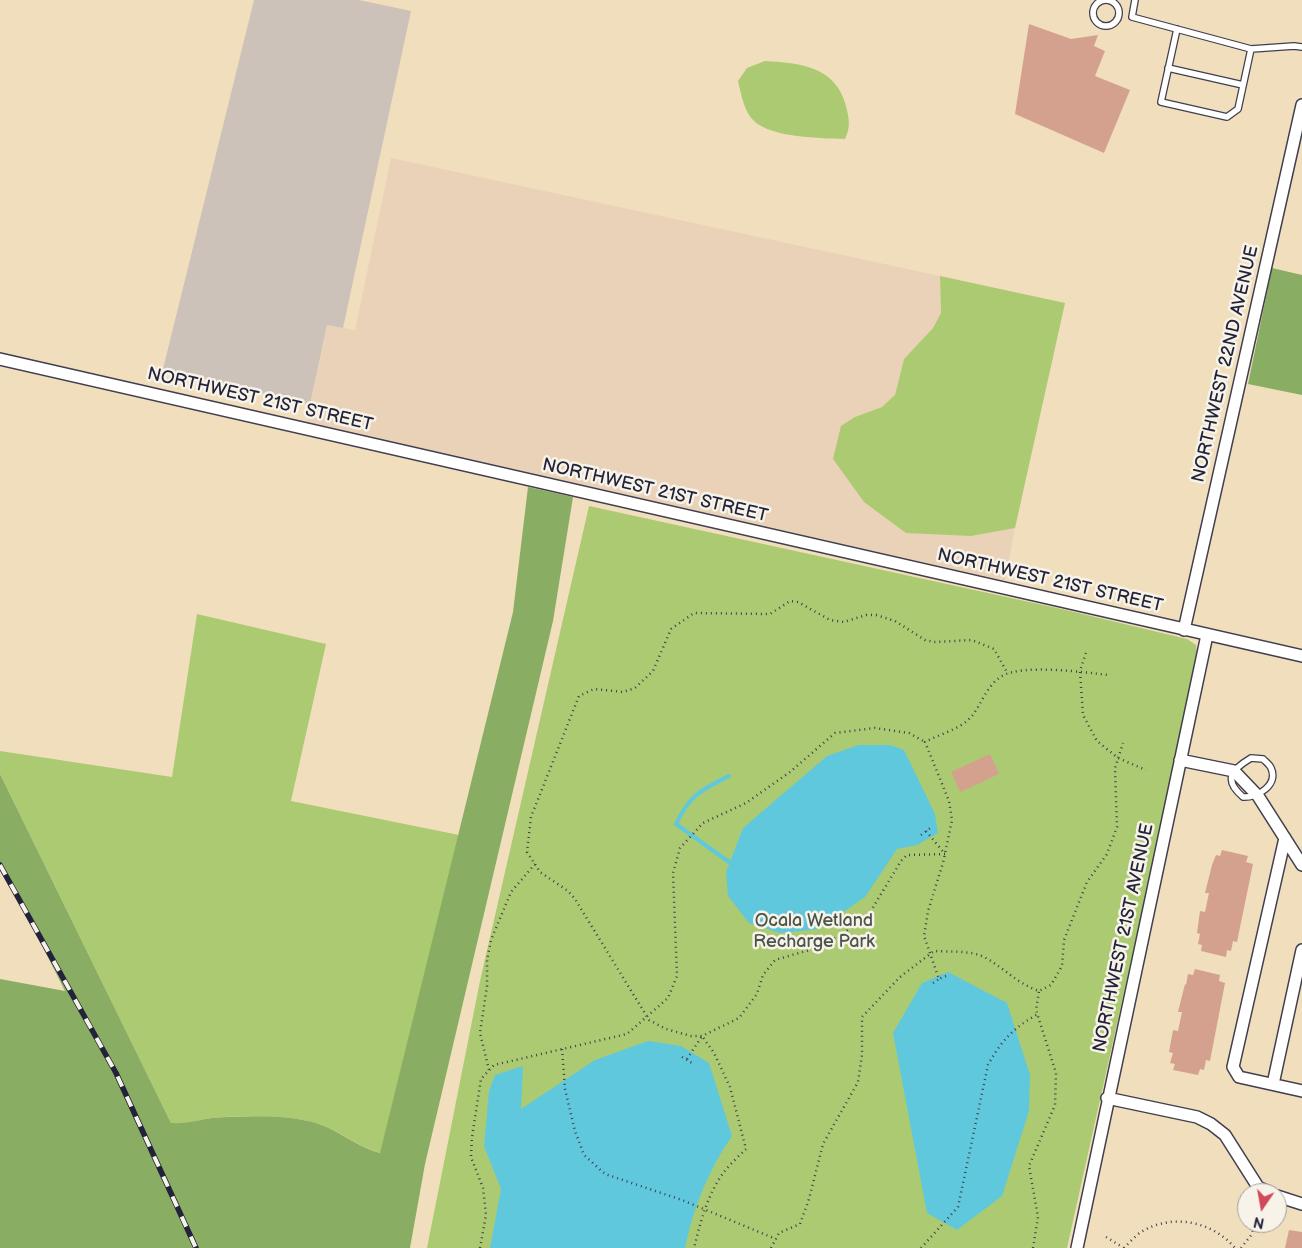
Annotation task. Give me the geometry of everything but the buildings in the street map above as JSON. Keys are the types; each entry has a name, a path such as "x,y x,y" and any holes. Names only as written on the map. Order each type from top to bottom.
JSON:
{"street":[{"name":"NORTHWEST 22ND AVENUE","path":"1184,630 1302,105"},
{"name":"NORTHWEST 21ST STREET","path":"0,359 1302,656"},
{"name":"NORTHWEST 21ST AVENUE","path":"1076,1248 1207,635"},
{"path":"1180,760 1234,771 1258,796 1302,865"},
{"path":"1285,838 1233,1067 1239,1077 1302,1091"},
{"path":"1273,1084 1302,950"},
{"path":"1107,1098 1197,1117 1211,1124 1225,1135 1255,1183"},
{"path":"1287,1199 1302,1204"}],"lane":[{"path":"1119,12 1114,24 1102,26 1093,17 1096,2 1103,0 1112,2 1119,12 1132,17 1251,48 1294,46 1302,48"},
{"path":"1132,17 1135,0"},
{"path":"1177,29 1160,102 1227,117 1238,109 1251,48"},
{"path":"1168,68 1243,85"},
{"path":"1234,771 1251,758 1263,759 1271,768 1273,778 1258,796"}],"path":[{"path":"945,854 907,855 869,914 840,935 813,949 775,960 763,975 757,994 739,1018 702,1036 691,1036 666,1029 647,1017 575,899 568,891 540,872 527,852 531,817 579,696 594,689 624,692 635,688 653,671 671,629 694,613 770,614 790,601 798,602 830,620 844,622 866,615 876,615 895,621 926,640 934,642 972,640 994,649 1008,674"},
{"path":"1086,653 1080,671 1084,715 1097,741 1118,758 1146,770"},
{"path":"925,742 967,721 992,684 1016,671 1080,671 1108,675"},
{"path":"480,1248 486,1215 483,1188 471,1157 472,1137 481,1079 494,1065 627,1034 668,998 677,976 674,873 680,848 703,823 746,803 790,772 834,733 874,728 909,733 925,742 949,801 952,820 945,854 928,911 924,936 939,980"},
{"path":"1039,992 1051,985 1062,966 1064,940 1088,882 1107,854 1117,827 1115,768 1123,743"},
{"path":"921,835 933,826"},
{"path":"926,831 945,854"},
{"path":"489,1070 480,1034 487,986 487,960 491,940 511,892 535,864"},
{"path":"771,1248 779,1233 800,1224 809,1199 823,1144 858,1082 862,1055 862,1017 900,977 934,951 966,953 984,957 1010,976 1039,992"},
{"path":"933,983 946,976"},
{"path":"1033,1248 1038,1217 1029,1166 1054,1105 1056,1073 1038,1014 1039,992"},
{"path":"921,1248 958,1207 988,1065 999,1044 1025,1022 1038,1014"},
{"path":"687,1059 702,1036"},
{"path":"694,1248 706,1209 724,1172 746,1149 730,1086 714,1053 702,1036"},
{"path":"562,1049 567,1097 575,1131 584,1154 605,1174 706,1209 776,1239"},
{"path":"682,1057 692,1063"},
{"path":"1106,1238 1124,1248 1141,1233 1162,1223 1185,1221 1208,1226 1227,1238 1235,1248"},
{"path":"1241,1248 1252,1233"}],"shaded area":[{"path":"254,0 359,0 411,11 343,328 327,325 310,405 163,369"},
{"path":"391,158 940,276 941,313 933,328 904,359 895,395 882,407 855,417 971,536 1015,528 1005,581 307,422 327,325 355,330"}],"green space":[{"path":"765,61 791,63 814,69 834,82 841,93 848,115 849,126 845,139 784,134 762,127 754,121 745,108 738,81 747,68"},
{"path":"1272,268 1302,275 1302,395 1248,384"},
{"path":"940,276 1065,303 1015,528 971,536 906,533 864,502 833,459 841,426 855,417 882,407 895,395 904,359 933,328 941,313"},
{"path":"528,487 573,497 553,621 425,1164 410,1248 0,1248 0,979 65,991 0,862 0,774 171,1123 212,1118 266,1116 293,1119 327,1127 372,1151 380,1153 513,612"},
{"name":"Ocala Wetland Recharge Park","path":"589,506 1066,610 1187,639 1196,645 1198,660 1067,1248 427,1248 480,981"},
{"path":"197,614 326,644 291,801 459,835 381,1153 373,1151 327,1127 293,1118 238,1116 171,1123 0,774 0,751 172,777"}],"water":[{"path":"859,745 890,745 904,750 935,814 938,833 917,845 897,849 865,897 819,929 780,933 749,923 728,896 726,872 743,828 827,756"},
{"path":"948,972 1007,1003 1030,1075 1029,1111 1002,1196 957,1230 927,1213 893,1033 922,983"},
{"path":"648,1041 681,1046 709,1063 732,1136 716,1162 703,1189 692,1218 685,1248 490,1248 501,1189 484,1146 489,1091 495,1075 523,1066 521,1109 595,1060"}],"waterway":[{"path":"729,776 697,794 686,806 676,824 729,862"}],"railway":[{"path":"0,865 116,1073 196,1248"}]}
